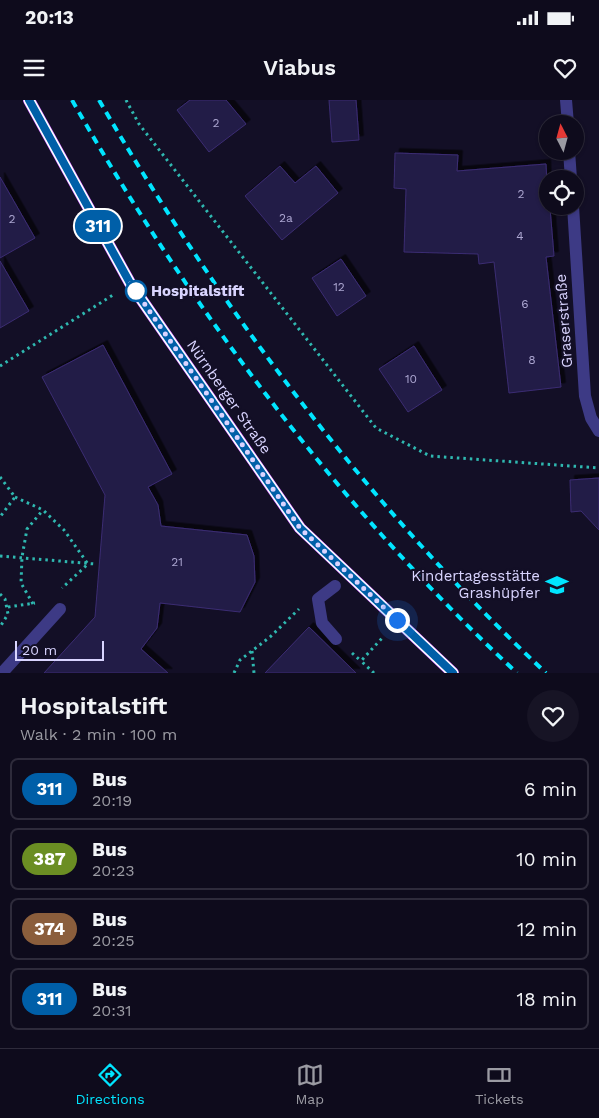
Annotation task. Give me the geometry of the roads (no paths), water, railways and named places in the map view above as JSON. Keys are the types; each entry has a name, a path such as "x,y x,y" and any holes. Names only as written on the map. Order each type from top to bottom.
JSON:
{"main road":[{"name":"Nürnberger Straße","path":"29,100 130,283 300,528 453,673"}],"street":[{"path":"566,100 567,115"},
{"name":"Graserstraße","path":"574,215 584,396 591,418 599,432"},
{"path":"335,586 318,599 322,623 336,639"},
{"path":"2,673 60,608"}],"railway":[{"path":"72,100 118,178 167,254 218,330 273,403 330,475 390,544 452,610 517,673"},
{"path":"99,100 195,255 247,330 302,403 359,474 419,543 481,609 546,673"}],"place":[{"name":"Hospitalstift","path":"136,291"},
{"name":"Kindertagesstätte Grashüpfer","path":"557,585"}]}
